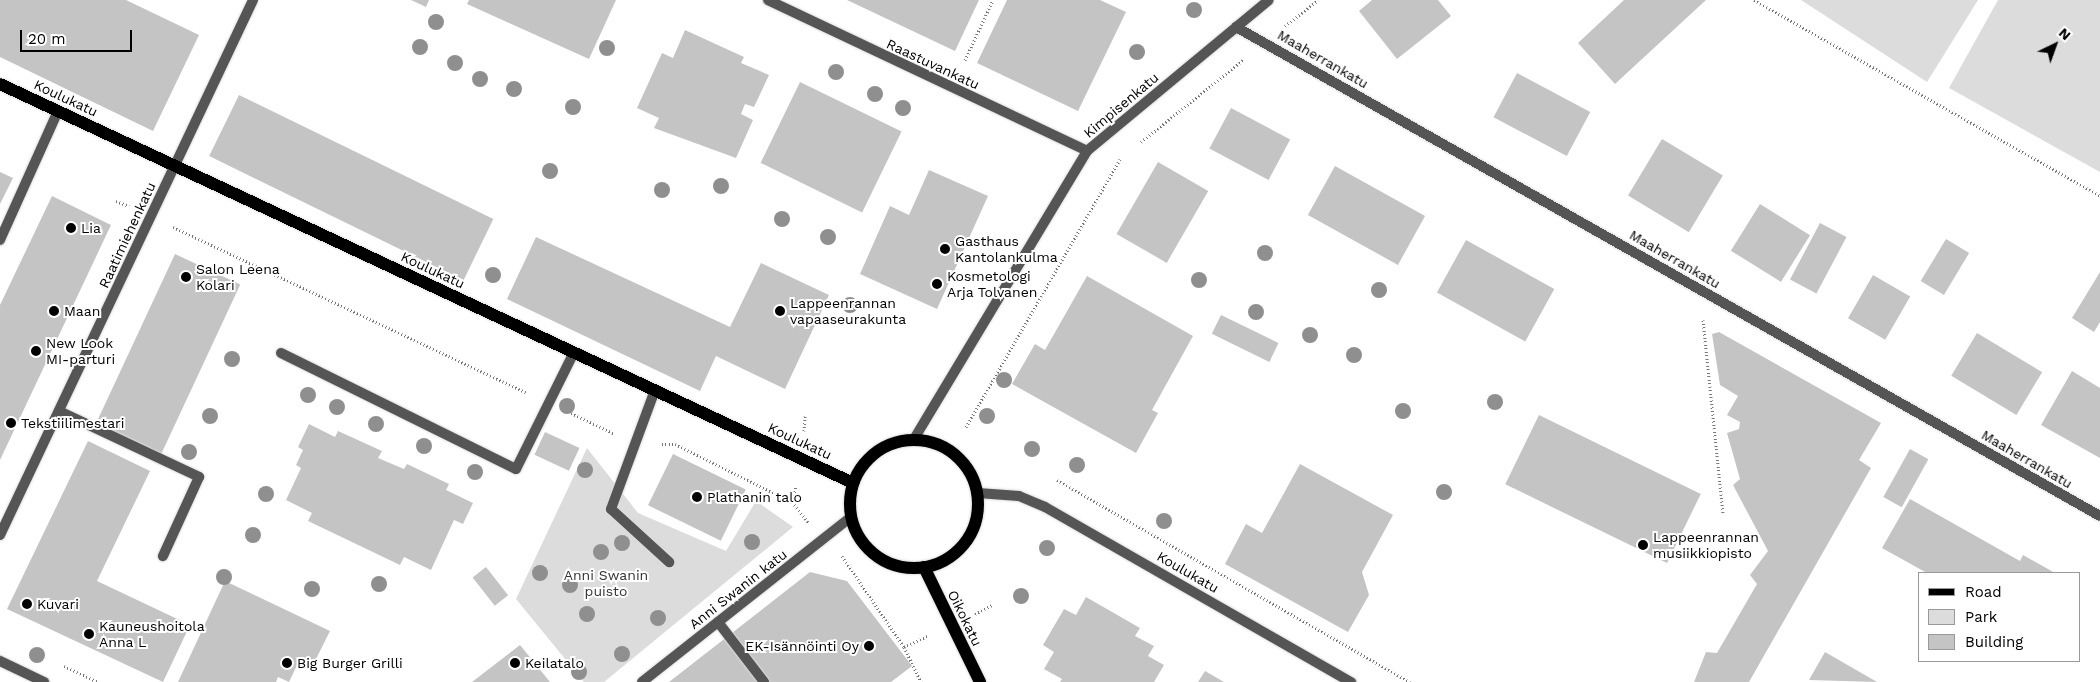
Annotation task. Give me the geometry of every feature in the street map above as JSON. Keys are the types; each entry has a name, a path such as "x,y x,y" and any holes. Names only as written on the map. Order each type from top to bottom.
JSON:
{"main road":[{"name":"Koulukatu","path":"0,84 853,483"},
{"path":"914,439 944,446 957,455 971,472 978,493 978,512 963,546 949,558 924,567 907,568 876,556 856,531 851,517 853,483 866,461 881,449 914,439"},
{"name":"Oikokatu","path":"924,567 980,682"}],"street":[{"name":"Raatimiehenkatu","path":"0,536 253,0"},
{"name":"Raastuvankatu","path":"768,0 1087,152"},
{"name":"Kimpisenkatu","path":"914,439 1087,152 1269,0"},
{"name":"Maaherrankatu","path":"1236,26 2100,516"},
{"path":"0,240 58,111"},
{"path":"280,354 516,469 574,352"},
{"path":"655,390 611,509 669,562"},
{"path":"59,411 200,478 163,556"},
{"name":"Koulukatu","path":"978,493 1019,496 1045,507 1351,682"},
{"name":"Anni Swanin katu","path":"642,682 851,517"},
{"path":"718,622 764,682"},
{"path":"0,661 44,682"}],"path":[{"path":"965,60 993,0"},
{"path":"1286,26 1318,0"},
{"path":"1754,0 2100,196"},
{"path":"1134,148 1246,57 1254,62"},
{"path":"966,427 1126,154"},
{"path":"116,200 635,444 675,444 792,502 824,538 854,567 921,682"},
{"path":"1711,322 1702,317 1723,513"},
{"path":"1057,480 1410,682"}],"green space":[{"path":"1801,0 1978,0 1927,82"},
{"path":"1998,0 2100,0 2100,172 1949,88"},
{"name":"Anni Swanin puisto","path":"587,448 638,513 726,551 756,501 793,527 604,682 584,682 516,599"}],"building":[{"path":"0,0 126,0 199,35 153,131 0,57"},
{"path":"411,0 429,0 426,7"},
{"path":"469,0 616,0 589,59 467,4"},
{"path":"847,0 979,0 955,51"},
{"path":"1007,0 1100,0 1126,12 1078,111 977,63"},
{"path":"1372,0 1438,0 1451,16 1397,59 1359,11"},
{"path":"1624,0 1706,0 1615,84 1578,43"},
{"path":"685,30 744,57 741,63 769,75 754,107 745,104 741,114 753,120 736,158 654,128 659,118 637,108 662,53 673,58"},
{"path":"1517,73 1590,112 1567,156 1494,117"},
{"path":"800,82 902,132 862,212 761,163"},
{"path":"239,95 493,219 464,280 209,156"},
{"path":"1231,108 1290,139 1269,180 1209,149"},
{"path":"1662,139 1723,176 1689,232 1628,196"},
{"path":"1158,162 1208,191 1167,263 1116,234"},
{"path":"1335,166 1425,216 1398,265 1308,215"},
{"path":"929,170 988,196 937,309 860,274 890,206 909,215"},
{"path":"0,172 13,178 0,204"},
{"path":"52,196 111,225 0,460 0,305"},
{"path":"1760,204 1810,235 1781,282 1731,251"},
{"path":"1820,223 1846,237 1816,294 1790,280"},
{"path":"536,237 730,327 761,263 829,295 785,389 716,356 700,391 507,299"},
{"path":"1946,239 1969,253 1944,295 1921,281"},
{"path":"1466,240 1554,289 1525,341 1437,292"},
{"path":"175,254 240,284 160,457 95,426"},
{"path":"2100,272 2100,322 2094,332 2072,318"},
{"path":"1873,275 1910,296 1885,340 1848,318"},
{"path":"1087,276 1193,336 1152,410 1158,413 1136,453 1012,384 1035,344 1045,350"},
{"path":"1221,315 1279,343 1269,362 1212,334"},
{"path":"1719,332 1881,423 1859,460 1871,468 1749,682 1694,682 1706,652 1717,653 1757,584 1750,575 1768,551 1733,485 1740,479 1727,433 1739,429 1740,422 1727,415 1738,396 1720,385 1712,334"},
{"path":"1977,333 2042,372 2016,415 1951,376"},
{"path":"2072,371 2100,388 2100,458 2041,425"},
{"path":"1539,415 1701,494 1667,563 1505,484"},
{"path":"309,424 335,437 338,431 382,451 378,458 404,469 407,464 449,484 446,490 473,503 463,524 454,520 431,570 404,557 400,565 308,521 312,513 286,500 301,468 296,465 303,450 298,447"},
{"path":"545,432 579,448 569,471 534,455"},
{"path":"88,441 150,471 97,581 190,625 163,682 7,609"},
{"path":"1910,449 1928,459 1902,507 1883,497"},
{"name":"Plathanin talo","path":"673,454 746,490 721,541 648,505"},
{"path":"1300,464 1393,515 1362,572 1369,595 1348,632 1225,564 1246,524 1262,533"},
{"path":"1910,499 2020,561 2023,555 2053,572 1925,572 1882,548"},
{"path":"486,567 508,595 495,606 473,577"},
{"path":"810,572 847,581 912,666 891,682 669,682"},
{"path":"225,581 330,631 312,667 299,661 289,682 278,677 276,682 178,682"},
{"path":"1086,597 1140,628 1135,636 1154,646 1148,656 1164,665 1154,682 1060,682 1062,679 1044,669 1054,652 1043,645 1064,609 1076,615"},
{"name":"Keilatalo","path":"520,645 550,682 472,682"},
{"path":"1825,652 1877,682 1809,680"},
{"path":"1205,671 1224,682 1198,682"}],"place":[{"name":"Lia","path":"71,228"},
{"name":"Gasthaus Kantolankulma","path":"945,249"},
{"name":"Salon Leena Kolari","path":"186,277"},
{"name":"Kosmetologi Arja Tolvanen","path":"937,284"},
{"name":"Maan","path":"54,311"},
{"name":"Lappeenrannan vapaaseurakunta","path":"780,311"},
{"name":"New Look MI-parturi","path":"36,351"},
{"name":"Tekstiilimestari","path":"11,423"},
{"name":"Plathanin talo","path":"697,497"},
{"name":"Lappeenrannan musiikkiopisto","path":"1643,545"},
{"name":"Kuvari","path":"27,604"},
{"name":"Kauneushoitola Anna L","path":"89,634"},
{"name":"EK-Isännöinti Oy","path":"869,646"},
{"name":"Big Burger Grilli","path":"287,663"},
{"name":"Keilatalo","path":"515,663"}]}
